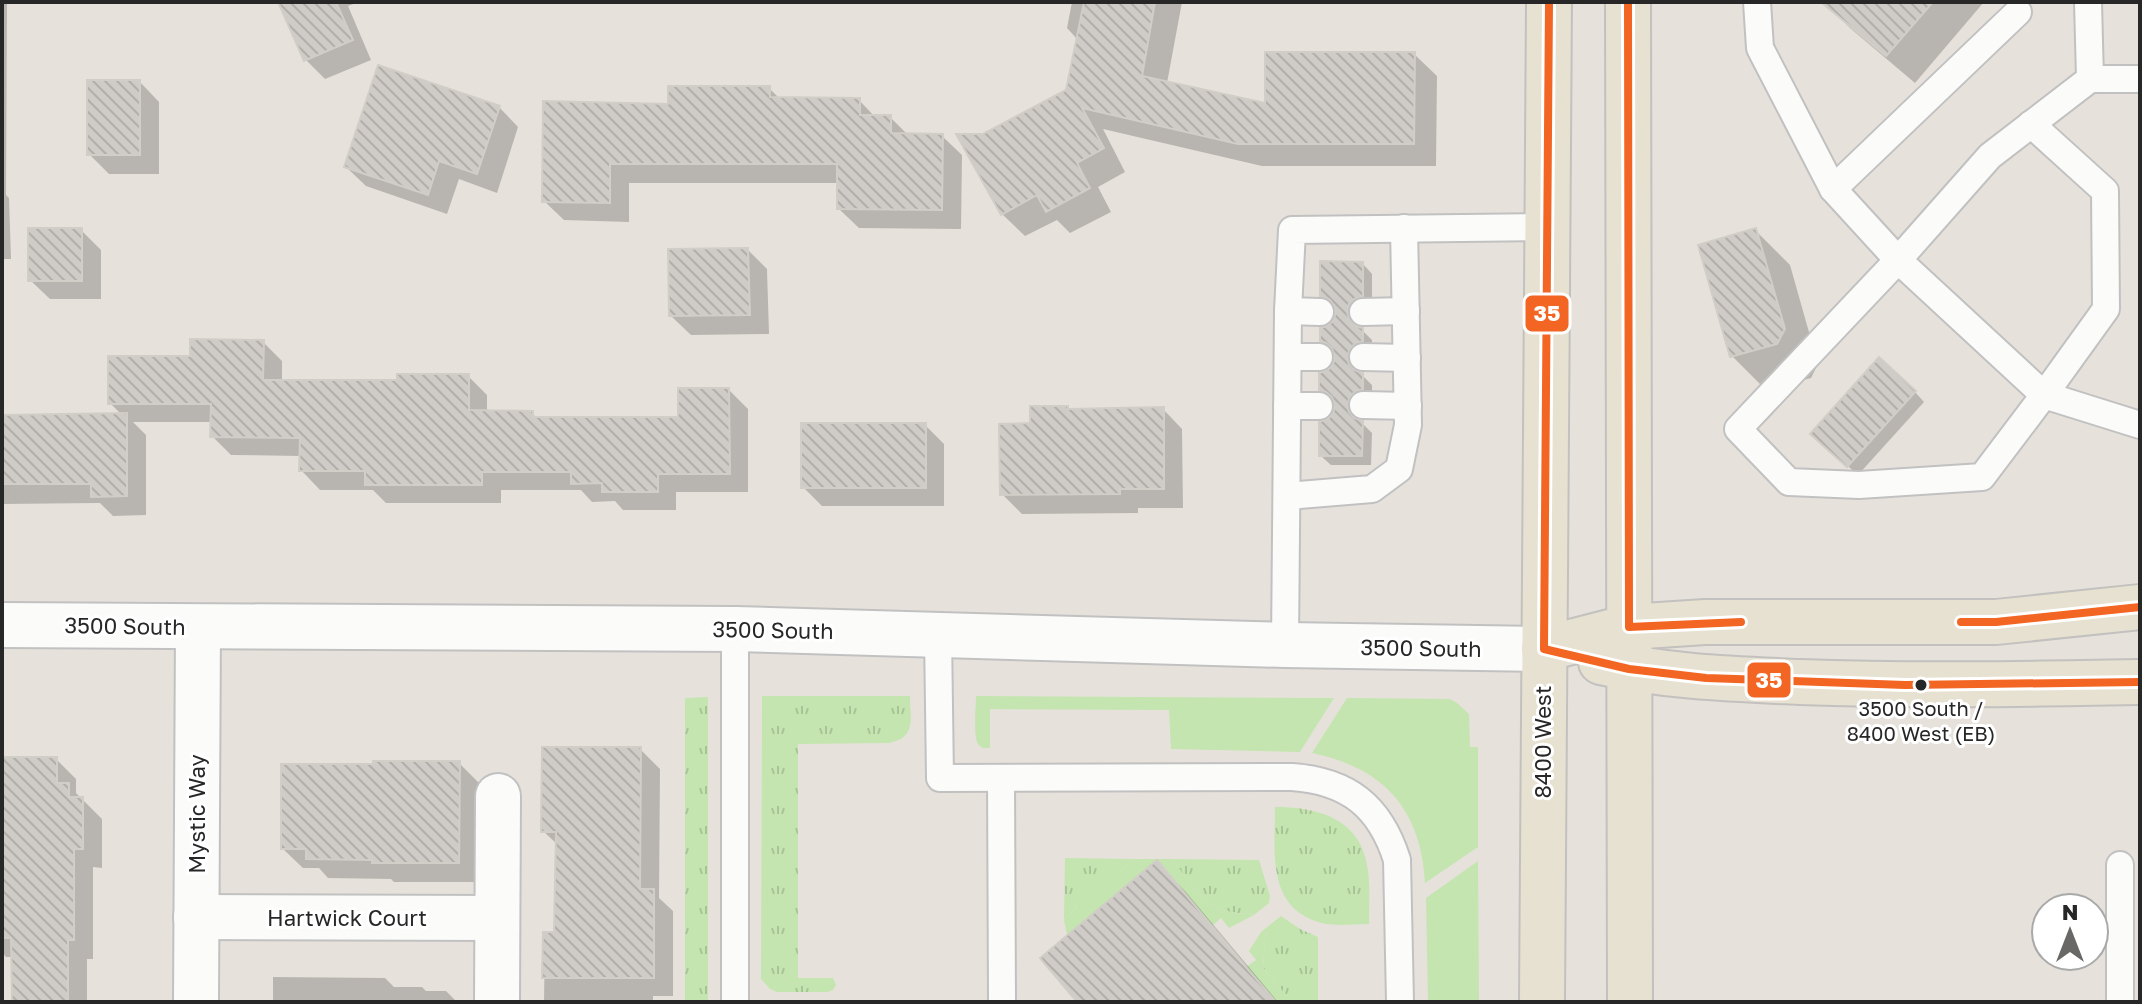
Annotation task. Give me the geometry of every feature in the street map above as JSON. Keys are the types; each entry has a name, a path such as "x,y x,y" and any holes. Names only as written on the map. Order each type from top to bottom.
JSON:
{"main road":[{"name":"8400 West","path":"1542,1002 1549,2"},
{"path":"1628,2 1630,1002"},
{"name":"3500 South","path":"1544,649 1629,648 1705,622 1996,622 2140,607"},
{"name":"3500 South","path":"1629,648 1706,678 1905,685 2140,682"}],"street":[{"name":"3500 South","path":"2,625 735,629 1285,645 1544,649"},
{"name":"Mystic Way","path":"196,1002 198,627"},
{"path":"497,1002 498,796"},
{"name":"Hartwick Court","path":"196,917 497,918"}],"lane":[{"path":"1757,2 1760,48 1833,189 1898,260 2044,395 2140,425"},
{"path":"2088,2 2090,79"},
{"path":"1833,189 2018,12"},
{"path":"2031,124 2105,191 2106,309 1982,477 1859,485 1789,482 1738,429 1898,260 1990,156 2031,124 2090,79 2140,79"},
{"path":"1285,645 1288,311 1292,230 1547,227"},
{"path":"1287,496 1372,489 1399,469 1408,425 1404,228"},
{"path":"1288,311 1320,312"},
{"path":"1363,312 1406,311"},
{"path":"1288,357 1319,357"},
{"path":"1363,357 1407,358"},
{"path":"1363,405 1408,406"},
{"path":"1287,406 1319,406"},
{"path":"735,629 735,1002"},
{"path":"938,634 940,778 1292,777 1313,778 1352,793 1381,821 1397,860 1400,1002"},
{"path":"1001,778 1002,1002"},
{"path":"2120,865 2127,998"},
{"path":"2127,998 2130,982 2140,975"}],"green space":[{"path":"762,696 910,696 910,726 904,737 898,740 889,743 798,744 798,978 833,978 836,985 828,992 777,992 761,979"},
{"path":"976,696 1334,698 1300,752 1171,749 1169,710 990,709 990,748 983,748 978,744 976,735"},
{"path":"708,697 708,1002 685,1002 685,698"},
{"path":"1347,698 1450,699 1469,714 1470,747 1478,747 1478,847 1425,883 1416,834 1394,796 1359,769 1312,753"},
{"path":"1275,807 1318,812 1343,824 1353,833 1361,845 1368,868 1369,924 1324,924 1301,914 1289,903 1277,875"},
{"path":"1065,858 1134,859 1114,877 1072,901 1077,907 1064,920"},
{"path":"1134,859 1172,859 1209,903 1225,910 1254,915 1229,928 1221,918 1212,926 1067,935 1064,920 1077,907 1072,901 1098,876 1114,877"},
{"path":"1172,859 1259,860 1270,896 1269,903 1254,915 1220,909 1197,892"},
{"path":"1478,861 1479,1002 1428,1002 1426,898"},
{"path":"1281,916 1318,937 1318,1002 1292,1002 1263,968 1266,928"},
{"path":"1266,928 1263,968 1292,1002 1276,1002 1246,967 1256,960 1249,951"}],"building":[{"path":"278,2 336,2 353,40 304,61"},
{"path":"1084,2 1155,2 1142,76 1265,103 1265,52 1415,52 1414,144 1238,144 1082,108 1104,148 1077,163 1090,188 1046,212 1037,195 1001,215 956,134 983,134 1066,90"},
{"path":"1821,2 1933,2 1886,56"},
{"path":"378,65 500,106 477,174 439,161 428,195 344,167"},
{"path":"87,80 140,80 140,155 87,155"},
{"path":"668,86 770,86 770,97 860,98 860,115 891,115 891,133 943,134 942,210 837,209 837,164 610,164 610,203 542,202 543,101 668,104"},
{"path":"28,228 82,228 82,281 28,281"},
{"path":"1756,228 1785,329 1777,344 1730,357 1698,245"},
{"path":"748,248 750,315 669,316 668,249"},
{"path":"1320,261 1363,262 1363,296 1349,304 1347,312 1350,321 1363,328 1363,341 1350,348 1347,357 1354,370 1363,373 1363,389 1350,396 1347,405 1354,418 1363,421 1362,456 1319,456 1319,422 1328,419 1335,407 1332,397 1319,390 1319,373 1328,370 1335,358 1332,348 1320,341 1320,328 1333,321 1336,312 1329,299 1320,296"},
{"path":"190,339 264,340 263,380 397,380 397,374 469,374 469,410 533,411 533,417 678,417 678,388 729,388 730,474 658,474 658,492 602,492 602,483 571,484 571,472 482,472 482,485 365,485 365,471 299,471 300,438 210,437 211,404 108,404 108,356 190,356"},
{"path":"1879,357 1916,391 1847,467 1810,434"},
{"path":"1030,406 1068,406 1068,409 1164,407 1164,489 1120,489 1120,494 1000,495 999,424 1030,423"},
{"path":"127,413 127,496 91,497 91,484 2,484 2,415"},
{"path":"801,423 926,423 926,488 801,488"},
{"path":"542,747 641,747 640,889 654,889 654,978 542,978 543,932 554,932 556,832 541,832"},
{"path":"2,757 57,757 57,783 69,783 69,797 83,797 83,849 74,849 74,940 68,940 68,1002 12,1002 11,938 2,938"},
{"path":"373,761 460,761 459,863 306,859 306,849 281,849 281,764 373,764"},
{"path":"1157,860 1276,1002 1077,1002 1040,958"}],"transit line":[{"name":"35","path":"1549,2 1544,649 1629,669 1706,678 1905,685 2140,682"},
{"name":"35","path":"1628,2 1629,627 1741,622"},
{"name":"35","path":"1961,622 1996,622 2140,607"}],"place":[{"name":"3500 South / 8400 West (EB)","path":"1921,685"}]}
